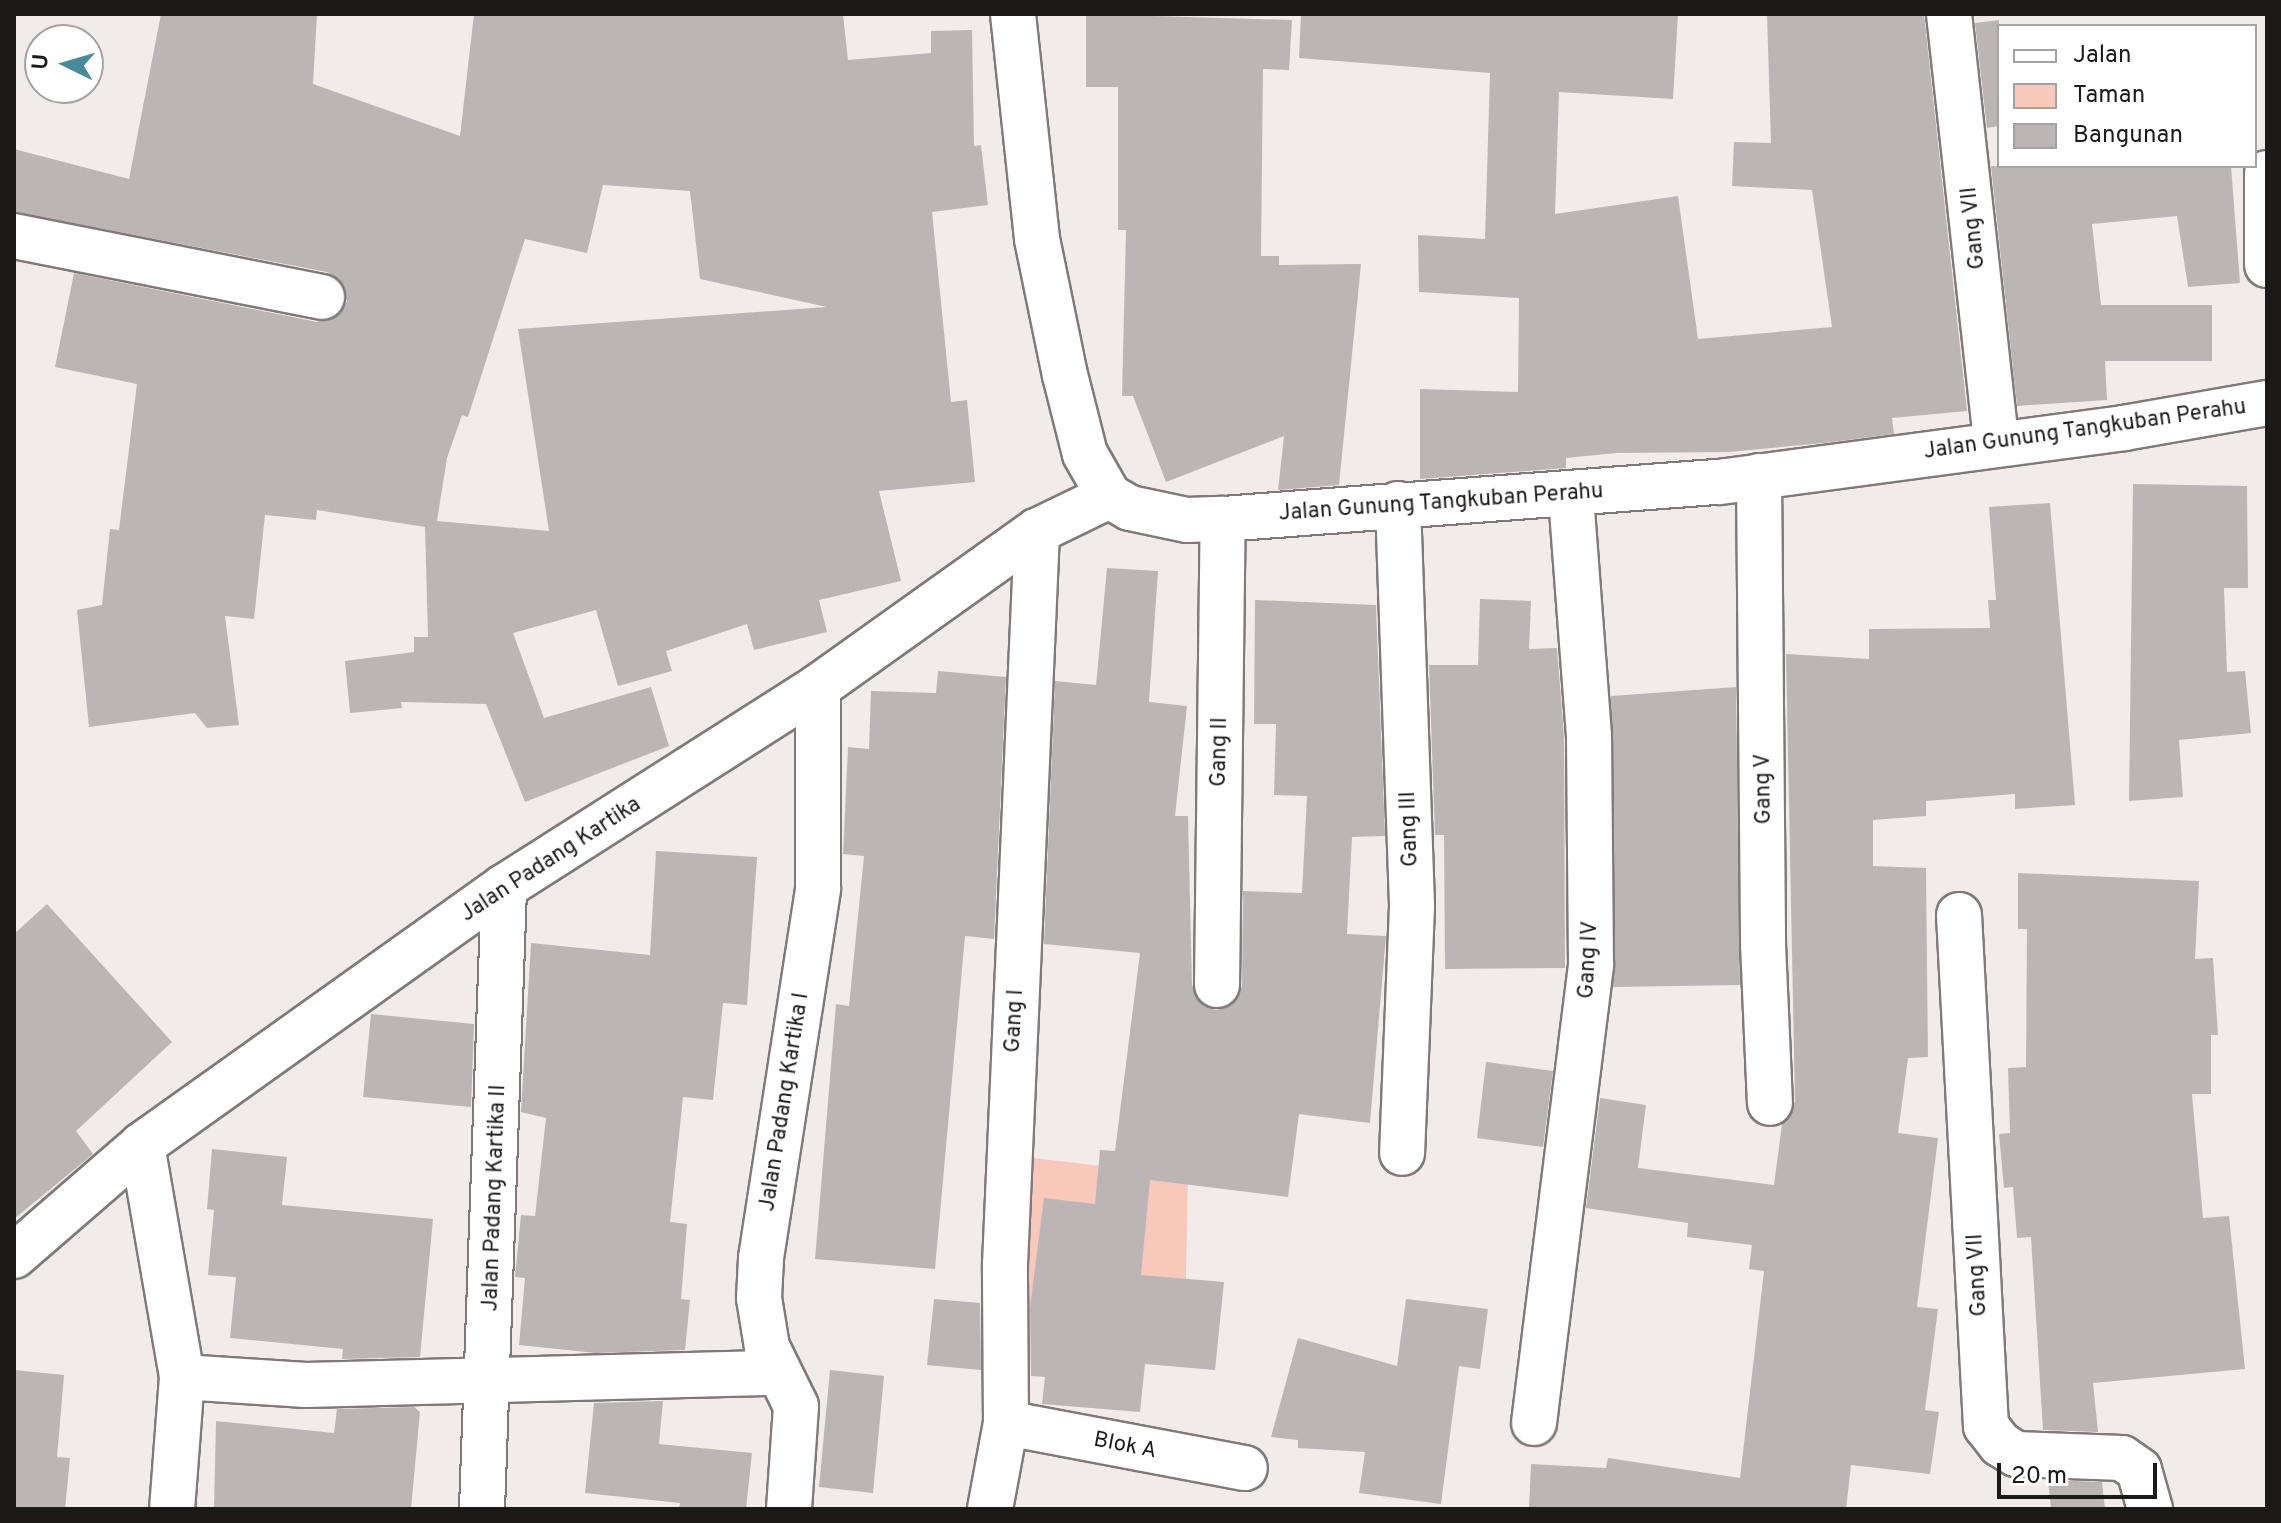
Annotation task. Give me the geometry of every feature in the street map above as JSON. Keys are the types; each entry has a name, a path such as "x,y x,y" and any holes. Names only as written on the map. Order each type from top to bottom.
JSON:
{"street":[{"path":"1013,14 1037,239 1085,454 1109,496"},
{"name":"Gang VII","path":"1949,14 1996,443"},
{"path":"2267,173 2267,265"},
{"path":"14,236 322,297"},
{"name":"Jalan Gunung Tangkuban Perahu","path":"1109,496 1130,508 1187,520 1571,494 1759,476 2267,403"},
{"name":"Gang V","path":"1759,476 1763,944 1770,1103"},
{"name":"Gang IV","path":"1534,1423 1591,953 1589,736 1571,494"},
{"name":"Jalan Padang Kartika","path":"14,1256 142,1145 504,887 818,687 1037,531 1109,496"},
{"name":"Gang III","path":"1398,504 1412,906 1402,1153"},
{"name":"Gang II","path":"1217,985 1223,519"},
{"name":"Gang I","path":"990,1509 1006,1423 1005,1265 1037,531"},
{"name":"Jalan Padang Kartika I","path":"789,1509 796,1406 786,1381 776,1373 759,1298 761,1258 818,888 818,687"},
{"name":"Jalan Padang Kartika II","path":"482,1509 489,1380 504,887"},
{"name":"Gang VII","path":"1959,915 1986,1426 2000,1444 2016,1454 2122,1458 2139,1470 2150,1509"},
{"path":"142,1145 182,1377 172,1509"},
{"path":"182,1377 306,1385 776,1373"},
{"name":"Blok A","path":"1006,1423 1245,1468"}],"green space":[{"path":"998,1154 1188,1176 1185,1323 1002,1311"}],"building":[{"path":"161,14 317,14 313,84 460,136 474,14 843,14 848,60 931,53 931,31 972,30 974,146 981,145 988,205 932,212 951,402 967,400 975,482 879,491 901,581 819,600 827,632 754,650 747,624 666,651 672,671 618,686 596,610 513,633 544,718 651,687 669,746 525,802 486,704 401,702 402,708 350,713 345,661 414,652 414,637 428,637 425,527 317,510 316,520 265,515 254,619 225,616 239,725 207,728 195,713 89,727 77,610 102,605 110,529 119,530 137,384 55,367 74,273 317,322 340,314 347,301 339,279 327,272 14,212 14,149 129,179","holes":["603,185 690,191 700,279 827,307 518,329 549,531 437,521 447,458 462,415 468,417 525,239 587,253"]},
{"path":"1086,14 1292,20 1289,70 1263,69 1261,256 1279,256 1279,265 1361,264 1339,485 1278,490 1284,436 1166,482 1133,396 1122,396 1126,230 1118,230 1118,87 1086,87"},
{"path":"1301,14 1678,14 1673,99 1559,92 1555,214 1678,196 1698,339 1832,327 1812,190 1732,186 1734,142 1771,143 1767,14 1924,14 1967,411 1892,418 1894,434 1824,443 1728,452 1616,453 1566,458 1566,468 1420,479 1420,389 1518,392 1519,298 1419,292 1418,235 1485,239 1490,73 1299,58"},
{"path":"1999,20 1997,126 1987,128 1975,23"},
{"path":"1991,166 2231,168 2240,283 2188,287 2177,216 2092,224 2101,305 2212,305 2212,361 2105,361 2107,400 2017,406"},
{"path":"2133,484 2247,486 2248,588 2224,588 2227,672 2245,671 2251,733 2179,740 2183,797 2129,801"},
{"path":"2050,503 2075,805 2015,809 2015,794 1926,801 1926,816 1873,820 1873,866 1926,868 1928,1057 1908,1058 1898,1133 1938,1138 1917,1307 1938,1309 1925,1410 1939,1412 1930,1474 1851,1465 1846,1509 1529,1509 1531,1464 1606,1468 1608,1458 1740,1478 1764,1271 1749,1269 1752,1245 1687,1237 1688,1223 1586,1208 1600,1098 1646,1105 1638,1168 1774,1185 1782,1124 1795,1102 1786,654 1869,659 1869,629 1990,628 1988,600 1996,600 1989,507"},
{"path":"1107,568 1158,571 1149,702 1187,706 1175,816 1188,816 1192,985 1204,1006 1216,1010 1230,1006 1242,986 1243,891 1302,893 1307,796 1274,795 1276,724 1254,724 1255,600 1376,605 1385,836 1352,837 1347,934 1386,936 1370,1123 1299,1114 1288,1197 1150,1180 1141,1275 1224,1282 1215,1370 1145,1364 1140,1412 1042,1404 1045,1377 1031,1376 1030,1307 1044,1198 1095,1204 1100,1150 1115,1151 1140,953 1044,944 1055,681 1096,685"},
{"path":"1480,599 1531,601 1529,649 1557,648 1564,737 1565,968 1445,969 1444,835 1435,835 1429,665 1478,665"},
{"path":"938,671 1006,677 994,939 965,936 935,1269 815,1259 836,1004 849,1006 864,856 843,854 848,747 869,749 871,691 936,693"},
{"path":"1736,687 1740,985 1613,987 1611,696"},
{"path":"656,851 757,857 747,1005 723,1003 713,1100 683,1097 670,1222 687,1224 681,1299 690,1300 685,1350 596,1353 519,1345 525,1278 515,1277 521,1215 535,1216 546,1118 521,1112 531,943 650,955"},
{"path":"2018,873 2199,881 2195,959 2213,958 2218,1035 2211,1035 2211,1094 2192,1094 2203,1218 2229,1216 2245,1369 2093,1383 2098,1432 2043,1430 2031,1237 2017,1238 2013,1187 2004,1188 1999,1134 2010,1133 2008,1068 2026,1067 2027,929 2018,929"},
{"path":"47,904 172,1042 76,1131 93,1154 14,1219 14,934"},
{"path":"371,1014 474,1024 471,1107 363,1097"},
{"path":"1486,1062 1553,1071 1543,1147 1477,1138"},
{"path":"212,1149 287,1157 282,1205 433,1219 420,1357 342,1359 343,1349 230,1338 236,1277 208,1275 214,1210 207,1209"},
{"path":"934,1299 980,1303 981,1370 927,1365"},
{"path":"1406,1299 1488,1309 1480,1369 1459,1366 1441,1504 1359,1493 1365,1452 1298,1448 1298,1440 1271,1437 1298,1338 1397,1366"},
{"path":"14,1370 64,1375 57,1457 70,1458 65,1509 14,1509"},
{"path":"830,1370 884,1376 873,1493 819,1487"},
{"path":"663,1401 659,1444 752,1453 746,1509 679,1509 680,1503 585,1493 594,1403"},
{"path":"414,1407 420,1412 411,1509 214,1509 216,1421 334,1433 337,1409"},
{"path":"2048,1480 2102,1482 2105,1509 2051,1509"}]}
